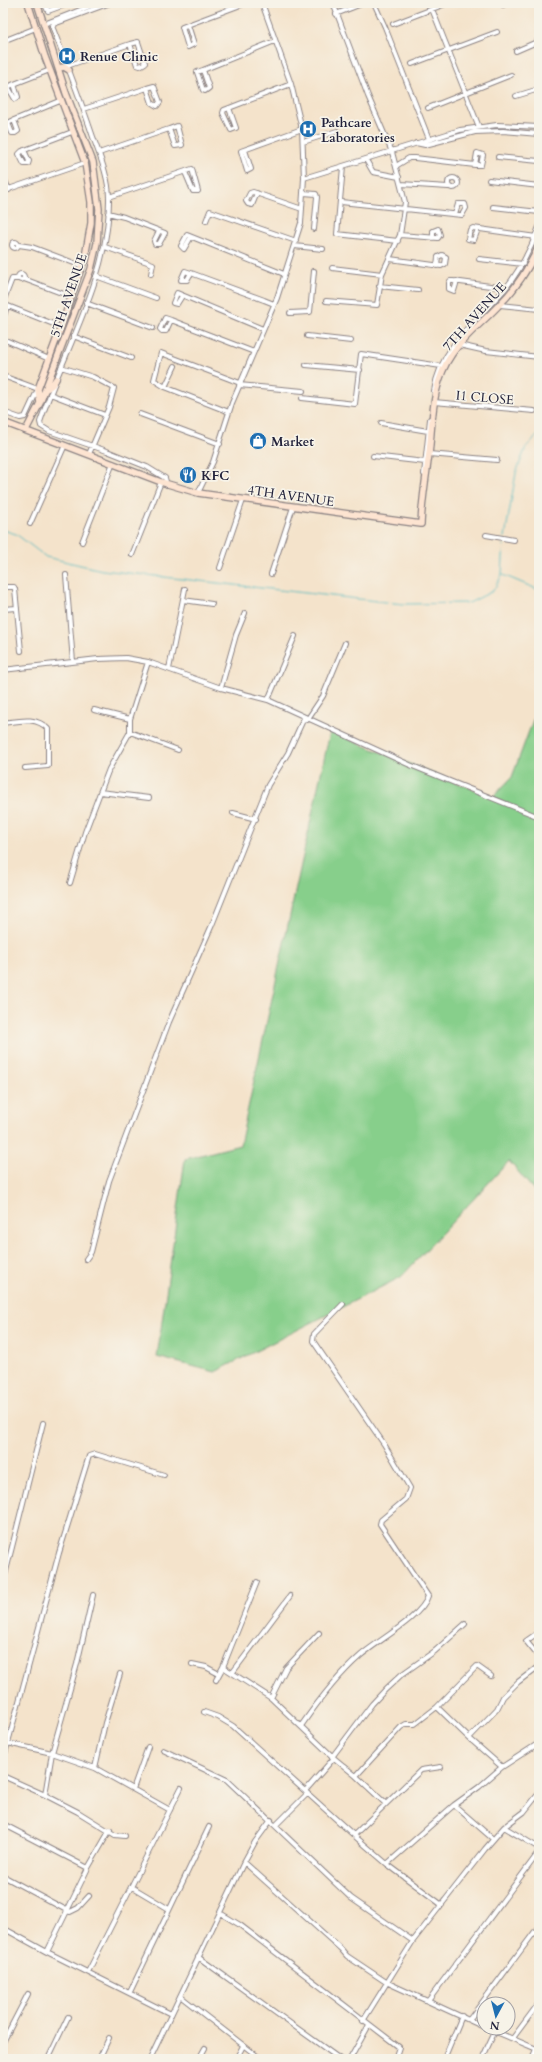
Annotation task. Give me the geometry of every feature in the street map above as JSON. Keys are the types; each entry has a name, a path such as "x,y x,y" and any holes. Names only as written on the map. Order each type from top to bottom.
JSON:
{"street":[{"path":"3,412 20,418 25,417 37,390 72,297 89,242 91,223 91,202 85,163 60,101 28,3"},
{"name":"5TH AVENUE","path":"26,430 40,403 91,269 97,243 99,221 99,197 93,162 58,68 37,3"},
{"path":"44,3 48,11 70,3"},
{"path":"44,24 98,3"},
{"path":"110,3 53,25 99,153 109,197 105,247 86,303 40,422 41,426 64,436 147,467 165,478 167,485"},
{"path":"188,25 194,44 188,47 182,28 188,25 246,3"},
{"path":"198,493 213,462 229,412 274,304 295,244 302,210 304,178 302,128 291,84 262,3"},
{"path":"326,301 377,305 382,274 398,241 405,208 401,184 392,152 368,96 333,3"},
{"path":"336,14 364,3"},
{"path":"374,3 429,139"},
{"path":"393,24 448,3"},
{"path":"503,5 508,3"},
{"path":"432,9 479,127"},
{"path":"3,41 36,28"},
{"path":"412,64 450,51 497,32"},
{"path":"203,70 209,88 205,91 197,74 203,70 275,41"},
{"path":"516,51 539,41"},
{"path":"58,68 68,68 130,44 136,42 139,43 145,63 143,65 137,65 130,44"},
{"path":"45,57 50,57 54,53"},
{"path":"14,84 50,70"},
{"path":"428,108 511,75"},
{"path":"229,108 236,128 231,130 223,112 229,108 291,84"},
{"path":"84,110 147,88 155,87 159,105 157,106 152,103 147,88"},
{"path":"516,96 539,89"},
{"path":"14,120 60,101"},
{"path":"304,178 392,152 429,139 479,127 511,125 539,127"},
{"path":"99,153 177,126 182,145 175,146 170,129"},
{"path":"245,150 251,169 247,171 240,154 241,151 302,128"},
{"path":"303,142 337,131"},
{"path":"24,150 72,132"},
{"path":"416,143 425,145 485,132 539,134"},
{"path":"498,157 539,161"},
{"path":"396,166 409,158 475,165"},
{"path":"366,160 373,172 399,177"},
{"path":"3,191 85,163"},
{"path":"343,167 338,234 398,241"},
{"path":"109,197 192,169 198,191 193,191 185,172"},
{"path":"3,176 9,190"},
{"path":"489,180 539,186"},
{"path":"401,184 448,187"},
{"path":"258,193 302,210"},
{"path":"304,193 316,194 317,197 314,229"},
{"path":"341,202 456,214"},
{"path":"493,207 539,212"},
{"path":"206,221 210,211 295,244 323,249"},
{"path":"108,213 159,231"},
{"path":"423,494 428,430 434,387 440,366 456,341 505,288 523,264 536,237 539,227"},
{"path":"478,229 536,237"},
{"path":"400,235 433,238"},
{"path":"192,237 284,274"},
{"path":"19,245 32,247 82,266"},
{"name":"7TH AVENUE","path":"421,524 434,402 443,369 459,344 500,305 519,281 532,261 539,246"},
{"path":"105,247 153,264 151,274"},
{"path":"390,259 437,266"},
{"path":"479,259 523,264"},
{"path":"532,261 539,262"},
{"path":"332,268 382,274"},
{"path":"290,313 310,312 314,271"},
{"path":"191,272 274,304"},
{"path":"96,276 156,298"},
{"path":"3,319 4,304 12,279 24,278 72,297"},
{"path":"458,282 505,288"},
{"path":"379,286 418,290"},
{"path":"182,296 263,329"},
{"path":"86,303 153,328"},
{"path":"4,304 61,327"},
{"path":"500,305 539,309"},
{"path":"171,320 254,352"},
{"path":"73,336 131,358"},
{"path":"307,336 351,341"},
{"path":"3,339 49,359"},
{"path":"459,344 486,351 539,357"},
{"path":"229,412 165,387 154,380 161,354 240,384 303,391"},
{"path":"302,398 355,404 361,354 440,366"},
{"path":"306,365 360,370"},
{"path":"165,387 175,366"},
{"path":"61,367 93,377 114,388 115,391 89,454"},
{"path":"3,376 37,390"},
{"path":"45,390 52,385 56,379"},
{"path":"37,390 40,403"},
{"path":"50,394 105,415"},
{"name":"I1 CLOSE","path":"434,402 534,411"},
{"path":"140,414 220,444"},
{"name":"4TH AVENUE","path":"3,422 167,485 198,493 421,524"},
{"path":"381,423 428,430"},
{"path":"56,442 64,436"},
{"path":"81,451 85,443"},
{"path":"30,524 65,445"},
{"path":"429,454 497,460"},
{"path":"373,456 425,462"},
{"path":"82,542 113,463"},
{"path":"132,555 161,482"},
{"path":"220,568 243,500"},
{"path":"271,574 293,507"},
{"path":"486,535 514,540"},
{"path":"66,575 73,662"},
{"path":"3,587 14,587 21,651"},
{"path":"169,669 185,589"},
{"path":"183,600 212,604"},
{"path":"3,609 17,608"},
{"path":"221,688 236,635 245,613"},
{"path":"268,700 295,636"},
{"path":"86,1259 91,1252 109,1182 166,1030 256,819 268,785 288,753 306,719 323,696 345,643"},
{"path":"3,670 126,658 148,662 221,688 268,700 306,719 410,765 539,817"},
{"path":"70,883 85,832 109,769 130,732 130,719 148,662"},
{"path":"94,710 130,719"},
{"path":"3,723 36,720 48,729 48,766 25,768"},
{"path":"130,732 178,750"},
{"path":"100,792 149,798"},
{"path":"233,813 256,819"},
{"path":"301,1726 326,1690 360,1655 408,1620 428,1596 380,1524 381,1520 406,1499 410,1488 408,1483 349,1391 313,1341 314,1334 343,1304"},
{"path":"3,1581 44,1423"},
{"path":"3,1761 62,1540 89,1456 95,1454 164,1476"},
{"path":"216,1680 223,1667 258,1582"},
{"path":"45,1795 52,1753 77,1664 93,1595"},
{"path":"233,1672 290,1596"},
{"path":"276,1825 306,1793 376,1699 401,1675 435,1651 465,1624"},
{"path":"539,1632 526,1641 539,1657"},
{"path":"271,1698 286,1668 319,1633"},
{"path":"192,1664 206,1667 219,1674"},
{"path":"356,1776 401,1727 406,1724 415,1724 437,1707 477,1666 491,1676"},
{"path":"469,1738 497,1709 503,1698 513,1687 539,1666"},
{"path":"223,1667 233,1672 271,1698 333,1758 356,1776 386,1804"},
{"path":"95,1768 105,1723 120,1674"},
{"path":"437,1707 502,1767"},
{"path":"204,1712 218,1717 233,1726 387,1864 442,1905"},
{"path":"3,1742 52,1753 95,1768 170,1810"},
{"path":"387,1864 454,1805 479,1788 502,1767 539,1743"},
{"path":"133,1789 148,1747"},
{"path":"163,1750 227,1780 271,1820 291,1842 351,1898 413,1941"},
{"path":"354,1835 421,1770 441,1767"},
{"path":"3,1776 45,1795 110,1830 116,1835 125,1836"},
{"path":"88,1972 181,1788"},
{"path":"363,2021 413,1941 493,1839 504,1827 524,1812 539,1793"},
{"path":"454,1805 493,1839"},
{"path":"150,2059 244,1862 255,1842 271,1820"},
{"path":"3,1824 88,1868"},
{"path":"130,1992 209,1827"},
{"path":"504,1827 539,1848"},
{"path":"47,1952 88,1868 110,1830"},
{"path":"428,2001 539,1852"},
{"path":"244,1862 347,1956 386,1982 476,2023"},
{"path":"3,1876 70,1912 78,1908 89,1896"},
{"path":"132,1887 169,1909"},
{"path":"220,1913 240,1925 363,2021 399,2047 395,2059"},
{"path":"469,2020 539,1926"},
{"path":"3,1928 47,1952 130,1992 171,2014"},
{"path":"198,1958 340,2059"},
{"path":"3,2042 28,1994"},
{"path":"180,1996 261,2059"},
{"path":"513,2038 539,2003"},
{"path":"444,2059 462,2016"},
{"path":"48,2059 68,2017"},
{"path":"350,2059 369,2025"},
{"path":"482,2059 493,2036"},
{"path":"508,2036 537,2049 532,2059"},
{"path":"99,2059 109,2038"},
{"path":"236,2059 243,2046"},
{"path":"198,2059 205,2048"}],"green space":[{"path":"539,704 539,1196 509,1161 401,1277 215,1372 157,1357 185,1159 240,1145 330,732 493,797 512,777"}],"waterway":[{"path":"505,537 516,473 526,447 539,434"},
{"path":"3,530 16,534 46,557 102,570 403,604 469,603 493,591 502,575 504,540"},
{"path":"503,575 539,590"}],"place":[{"name":"Renue Clinic","path":"67,56"},
{"name":"Pathcare Laboratories","path":"308,129"},
{"name":"Market","path":"258,441"},
{"name":"KFC","path":"188,475"}]}
